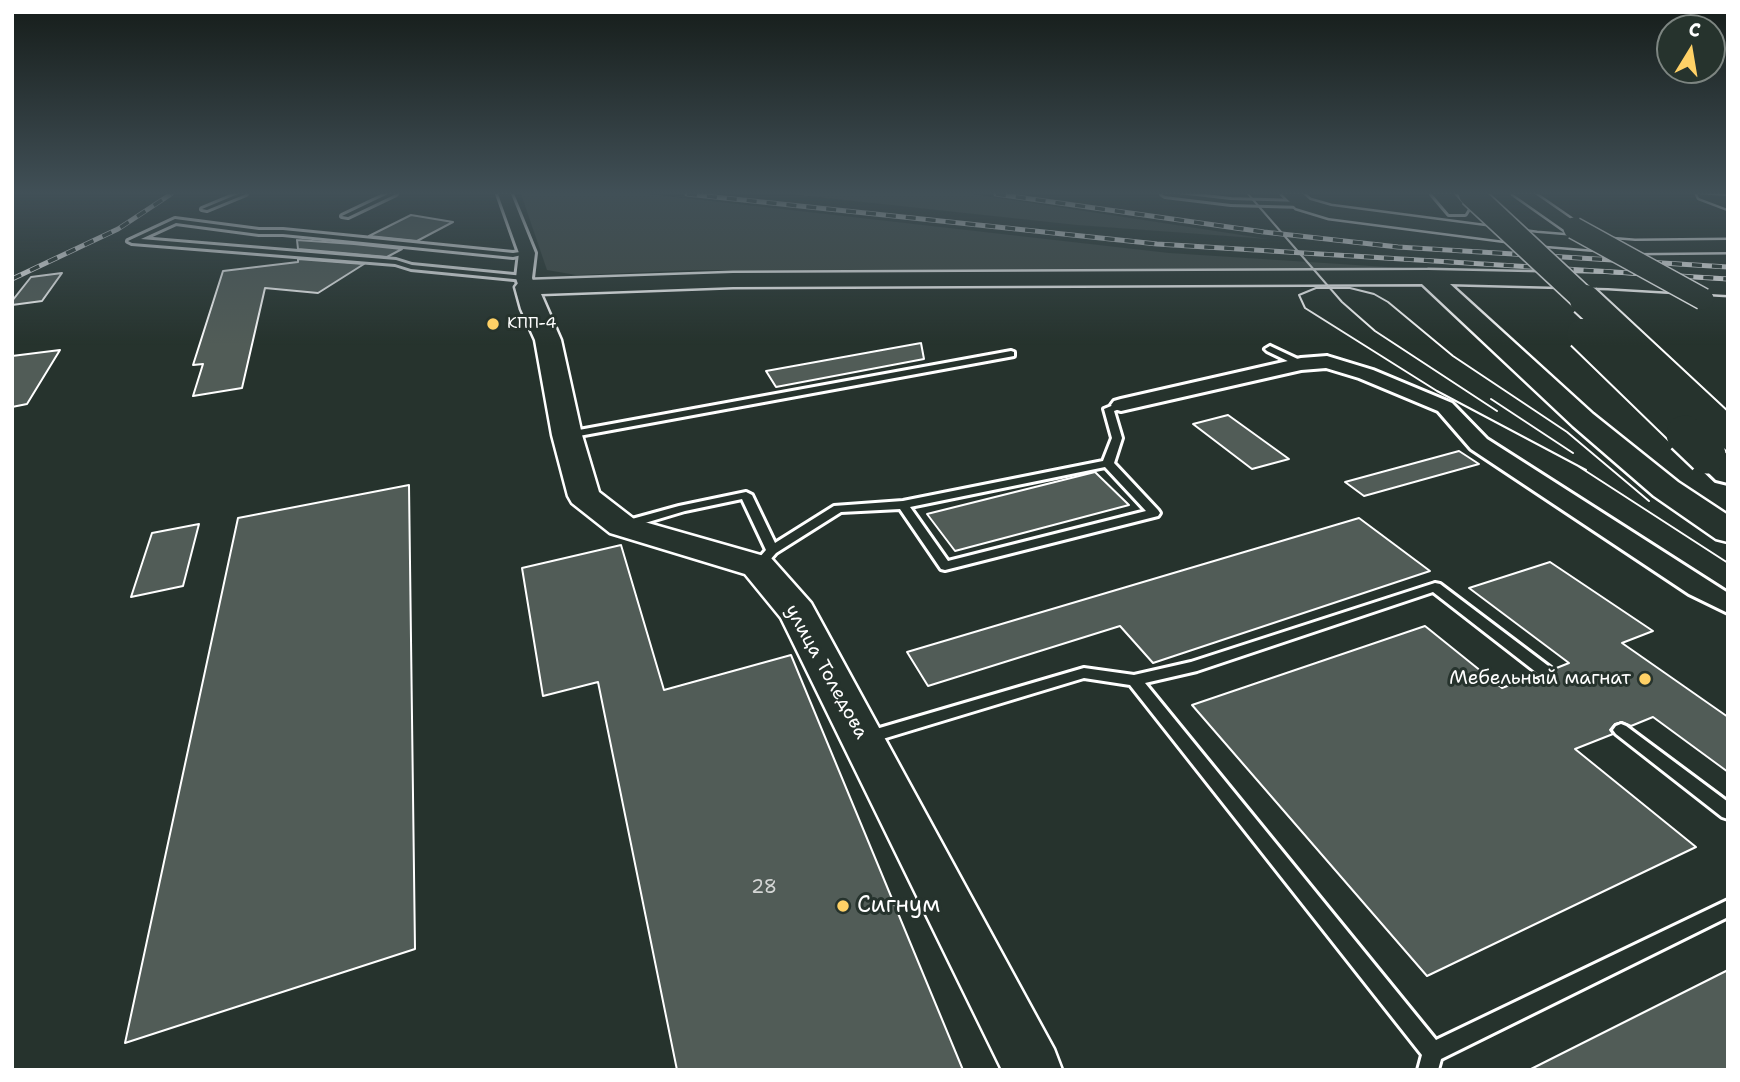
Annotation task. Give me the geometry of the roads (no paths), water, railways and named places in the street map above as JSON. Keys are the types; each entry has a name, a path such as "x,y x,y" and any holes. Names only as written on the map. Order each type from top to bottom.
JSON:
{"main road":[{"path":"1501,244 1721,454"}],"street":[{"path":"518,244 548,341 567,435 584,496 622,526 765,558"},
{"path":"1585,244 1662,248 1728,246"},
{"path":"1604,244 1728,313"},
{"path":"526,273 747,280 1428,278 1608,281 1728,288"},
{"path":"1428,278 1477,313 1594,428 1665,489 1728,531"},
{"path":"1121,405 1301,364 1327,362 1366,374 1446,407 1479,444 1698,588 1728,604"},
{"name":"улица Толедова","path":"765,558 797,612 1033,1070"}],"lane":[{"path":"169,244 228,250 244,248 396,262 411,267 526,273"},
{"path":"411,244 501,254 526,273"},
{"path":"1270,349 1301,364"},
{"path":"567,435 1011,354"},
{"path":"1108,463 1117,438 1109,409 1121,405"},
{"path":"903,505 945,566 1154,513 1108,463"},
{"path":"622,526 683,508 746,495 765,558 838,509 903,505 1108,463"},
{"path":"863,739 1084,673 1134,680 1192,667 1435,587 1546,672"},
{"path":"1134,680 1431,1061 1728,908"},
{"path":"1621,730 1728,812"}],"tram line":[{"path":"1292,244 1330,288"},
{"path":"1330,288 1316,288 1299,295 1305,308 1437,391 1586,470"},
{"path":"1330,288 1350,288 1374,294 1388,302 1453,356 1567,432 1649,501"},
{"path":"1330,288 1375,331 1497,411"},
{"path":"1491,399 1573,453"},
{"path":"1578,466 1728,563"}],"railway":[{"path":"12,279 85,244"},
{"path":"1165,244 1728,279"},
{"path":"1376,244 1728,267"}],"place":[{"name":"КПП-4","path":"493,324"},
{"name":"Мебельный магнат","path":"1645,679"},
{"name":"Сигнум","path":"843,906"}]}
